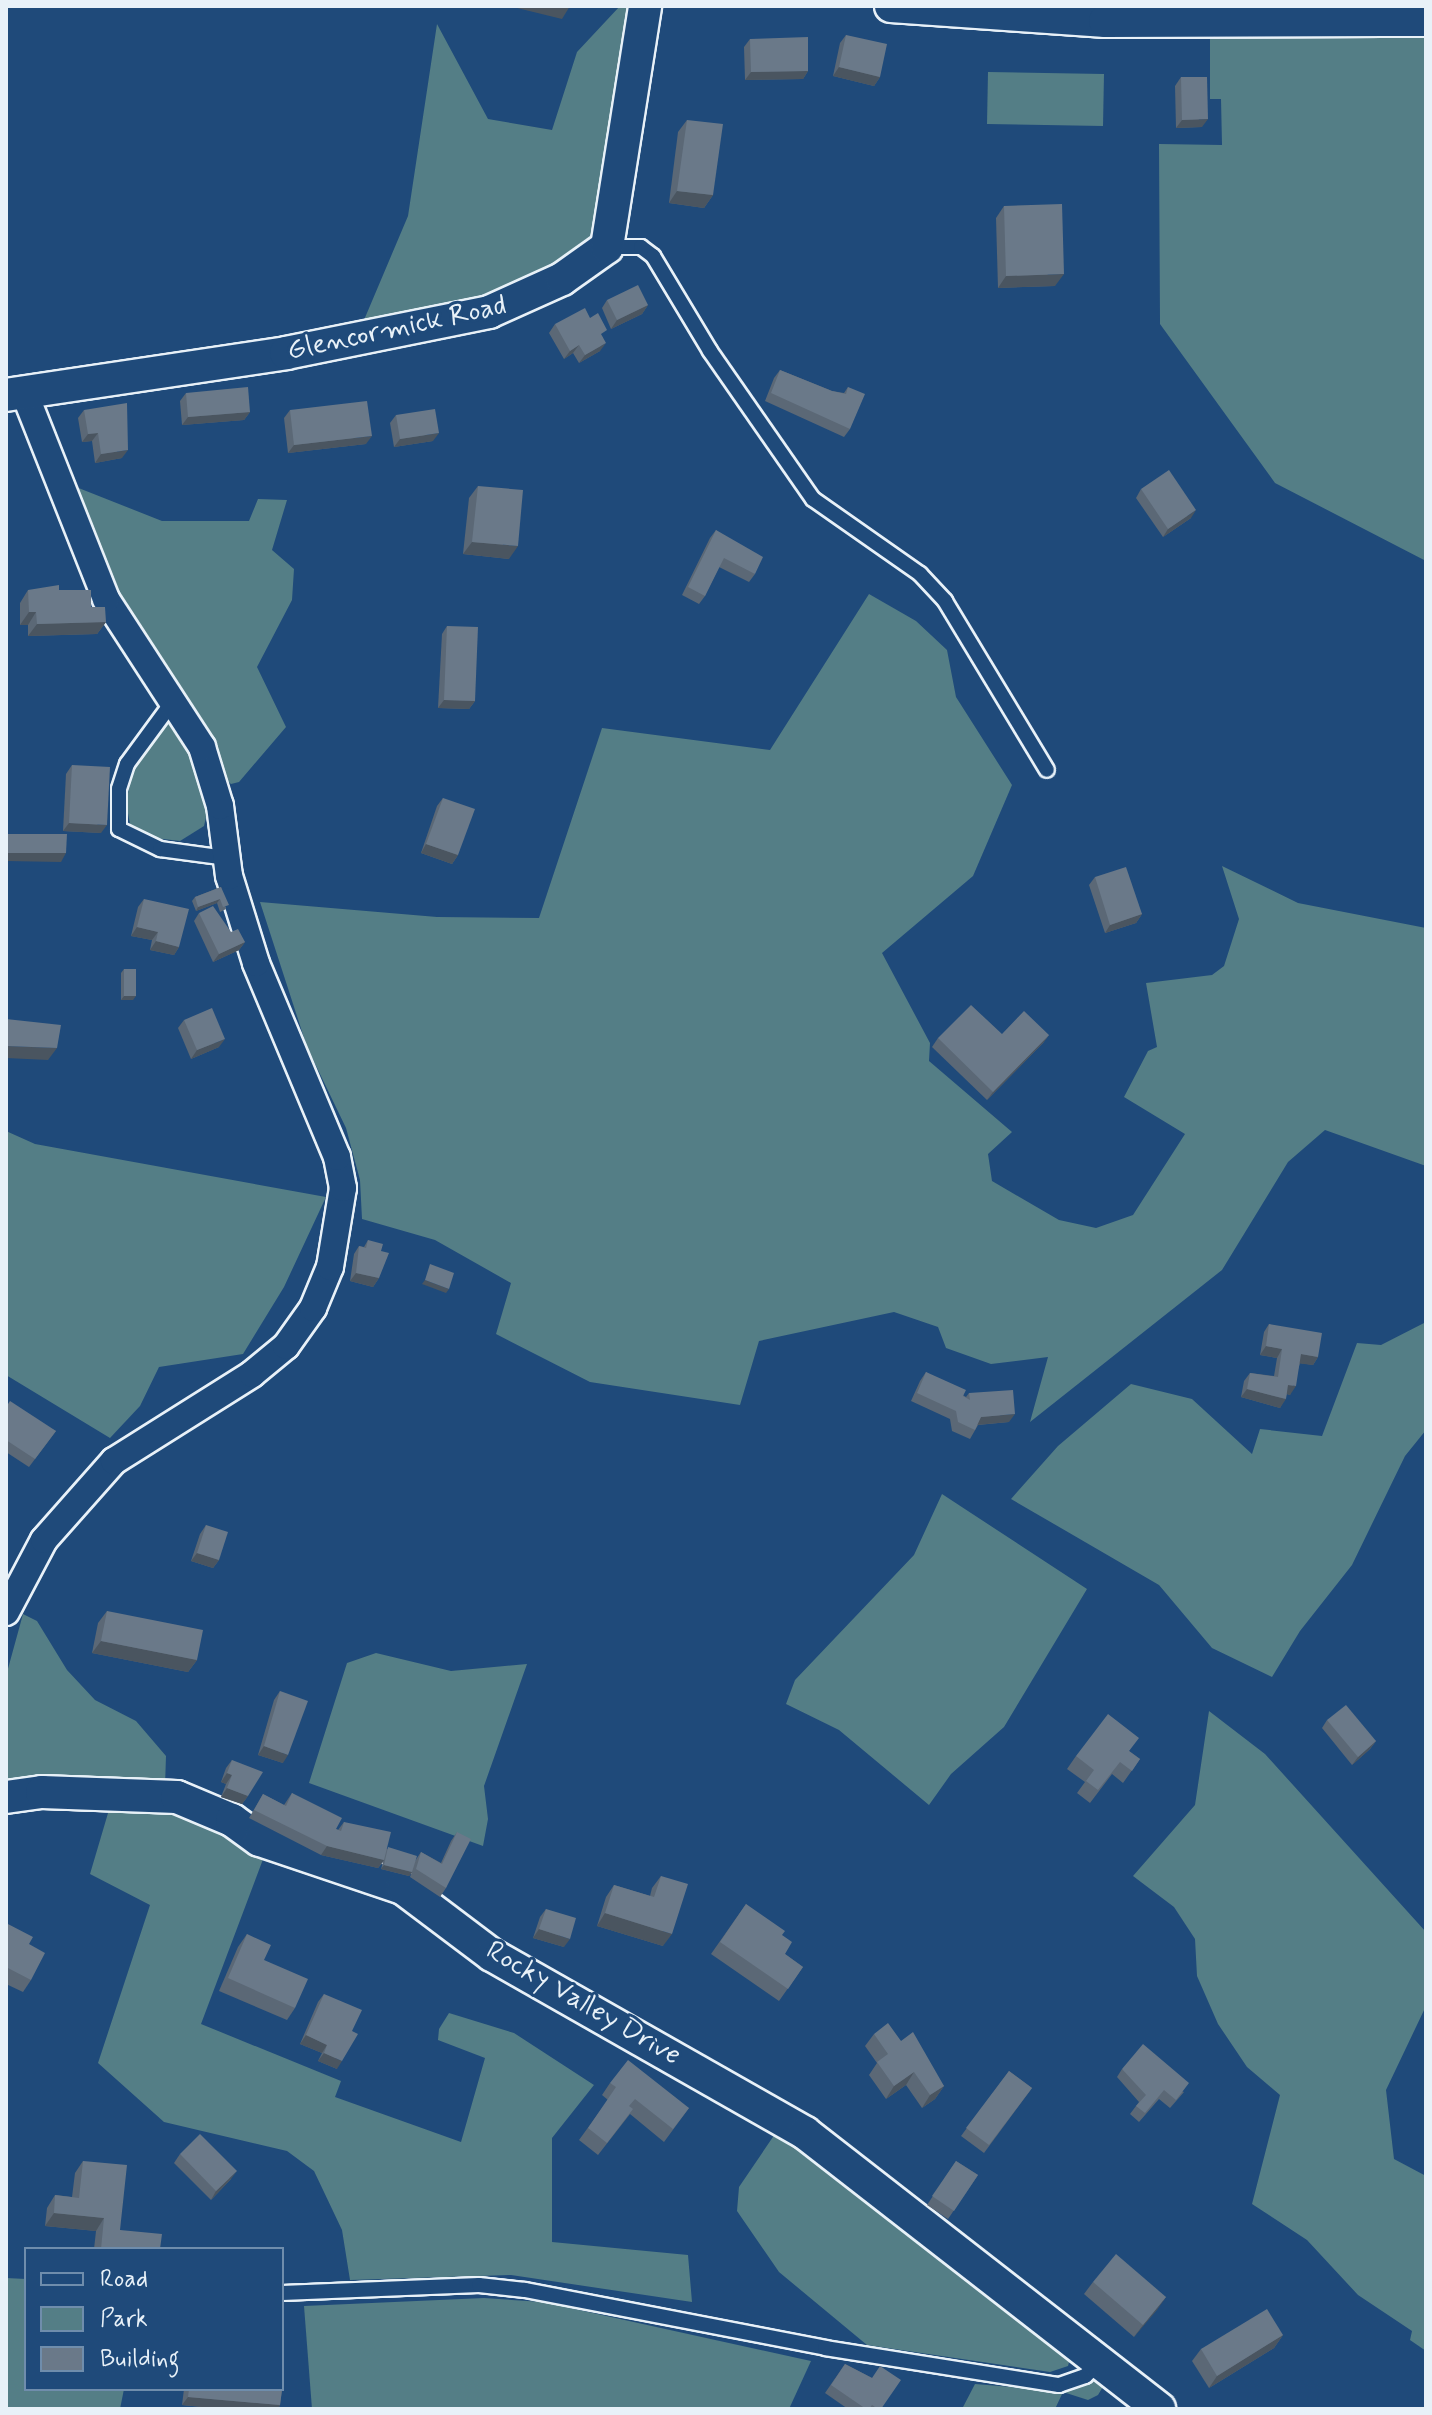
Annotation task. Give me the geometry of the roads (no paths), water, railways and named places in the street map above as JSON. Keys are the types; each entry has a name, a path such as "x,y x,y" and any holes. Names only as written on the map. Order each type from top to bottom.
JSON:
{"street":[{"path":"607,247 645,6"},
{"path":"891,6 1105,21 1426,20"},
{"name":"Glencormick Road","path":"15,394 286,353 489,312 562,279 607,247"},
{"path":"6,1612 44,1540 102,1472 150,1434 252,1374 286,1346 313,1308 330,1267 343,1188 337,1157 256,963 227,858 220,806 202,747 100,587 15,394"},
{"name":"Rocky Valley Drive","path":"6,1797 42,1792 177,1797 232,1820 260,1840 403,1888 504,1962 805,2133 1159,2409"}],"lane":[{"path":"607,247 641,247 653,256 780,458 813,499 912,567 945,601 1047,770"},
{"path":"174,700 127,764 119,789 119,829 160,849 227,858"},
{"path":"284,2293 479,2285 525,2290 825,2348 1059,2385 1085,2376 1101,2362"}]}
